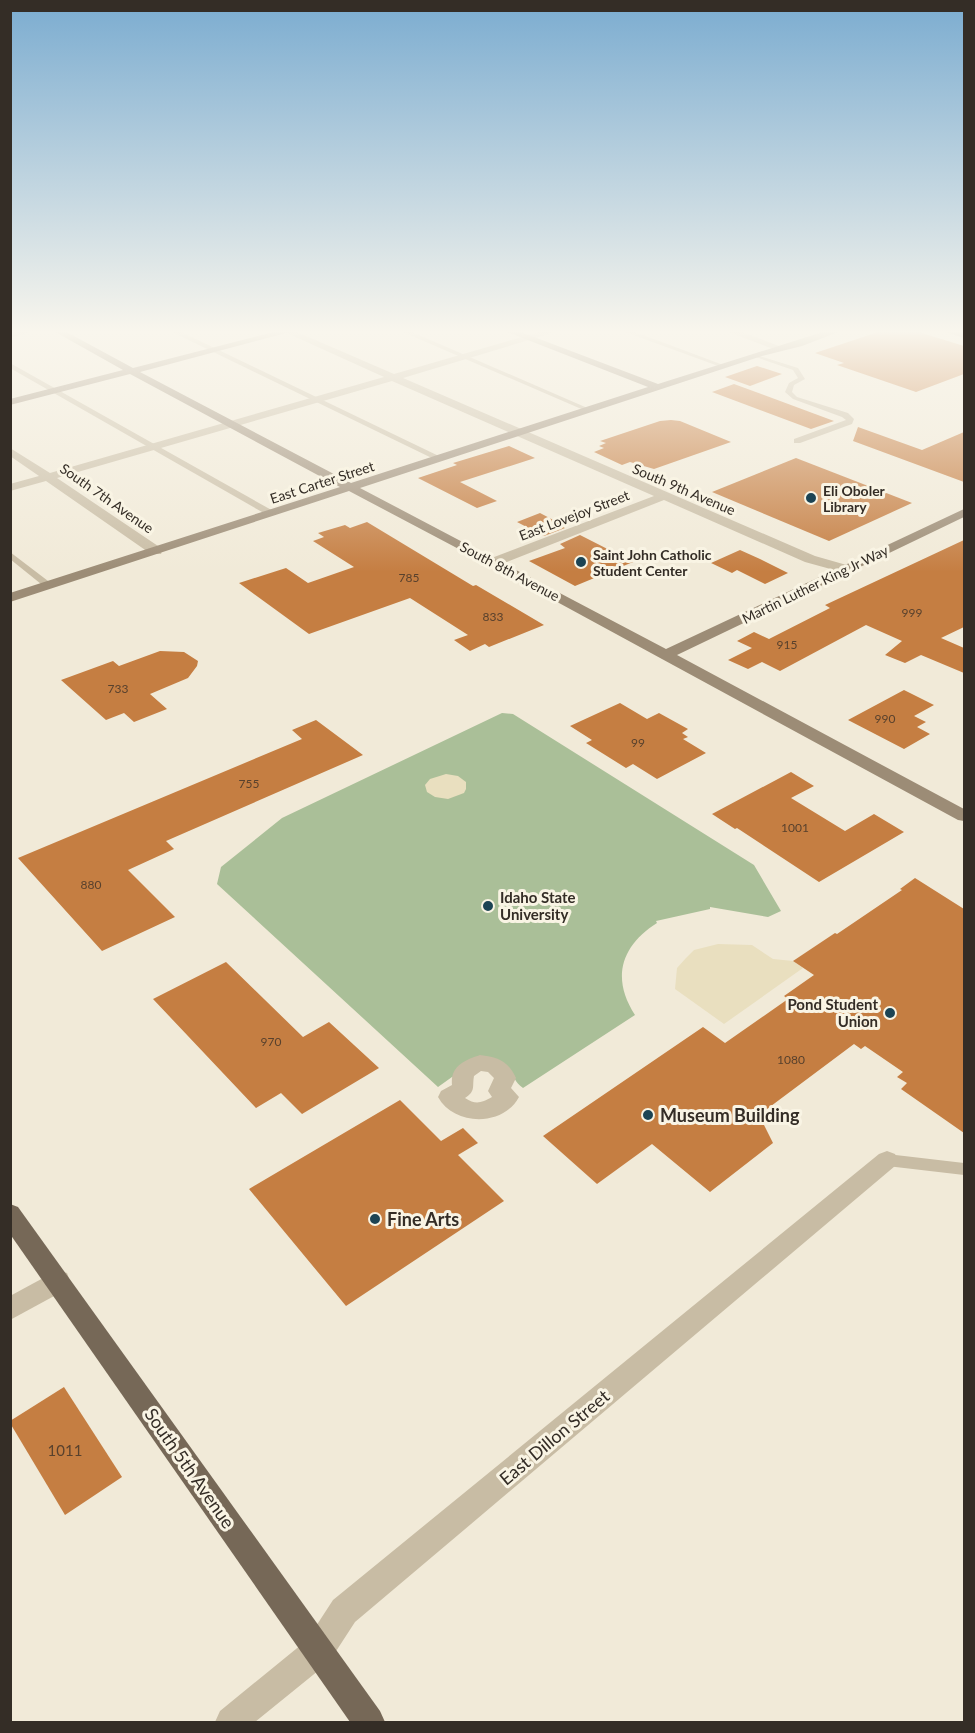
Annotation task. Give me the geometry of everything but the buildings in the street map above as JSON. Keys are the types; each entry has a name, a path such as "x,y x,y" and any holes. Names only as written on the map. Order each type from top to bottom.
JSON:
{"main road":[{"name":"South 5th Avenue","path":"10,1214 369,1722"}],"street":[{"name":"South 8th Avenue","path":"202,410 494,562 964,816"},
{"path":"10,488 284,410"},
{"name":"South 9th Avenue","path":"464,410 810,560 845,569"},
{"name":"East Carter Street","path":"10,598 588,410"},
{"name":"South 7th Avenue","path":"10,451 156,550"},
{"name":"East Lovejoy Street","path":"494,562 664,496"},
{"name":"Martin Luther King Jr Way","path":"666,656 964,513"},
{"name":"East Dillon Street","path":"231,1722 318,1651 344,1611 887,1160"},
{"path":"10,1309 58,1281"}],"lane":[{"path":"89,410 272,514"},
{"path":"339,410 441,459"},
{"path":"797,441 849,422 850,419 844,415 829,410"},
{"path":"10,554 49,586"},
{"path":"887,1160 964,1169"}],"green space":[{"path":"502,713 513,714 754,865 781,911 768,917 710,907 710,909 656,921 657,923 635,942 624,964 623,988 635,1015 523,1088 504,1064 452,1077 438,1087 217,884 221,867 282,818"}],"shaded area":[{"path":"446,774 458,776 466,782 464,793 448,799 435,797 427,792 425,785 430,779"},
{"path":"718,944 752,945 773,959 793,961 803,968 724,1024 675,989 677,968 686,958 694,950"}],"place":[{"name":"Eli Oboler Library","path":"811,498"},
{"name":"Saint John Catholic Student Center","path":"581,562"},
{"name":"Idaho State University","path":"488,906"},
{"name":"Pond Student Union","path":"890,1013"},
{"name":"Museum Building","path":"648,1115"},
{"name":"Fine Arts","path":"375,1219"}]}
